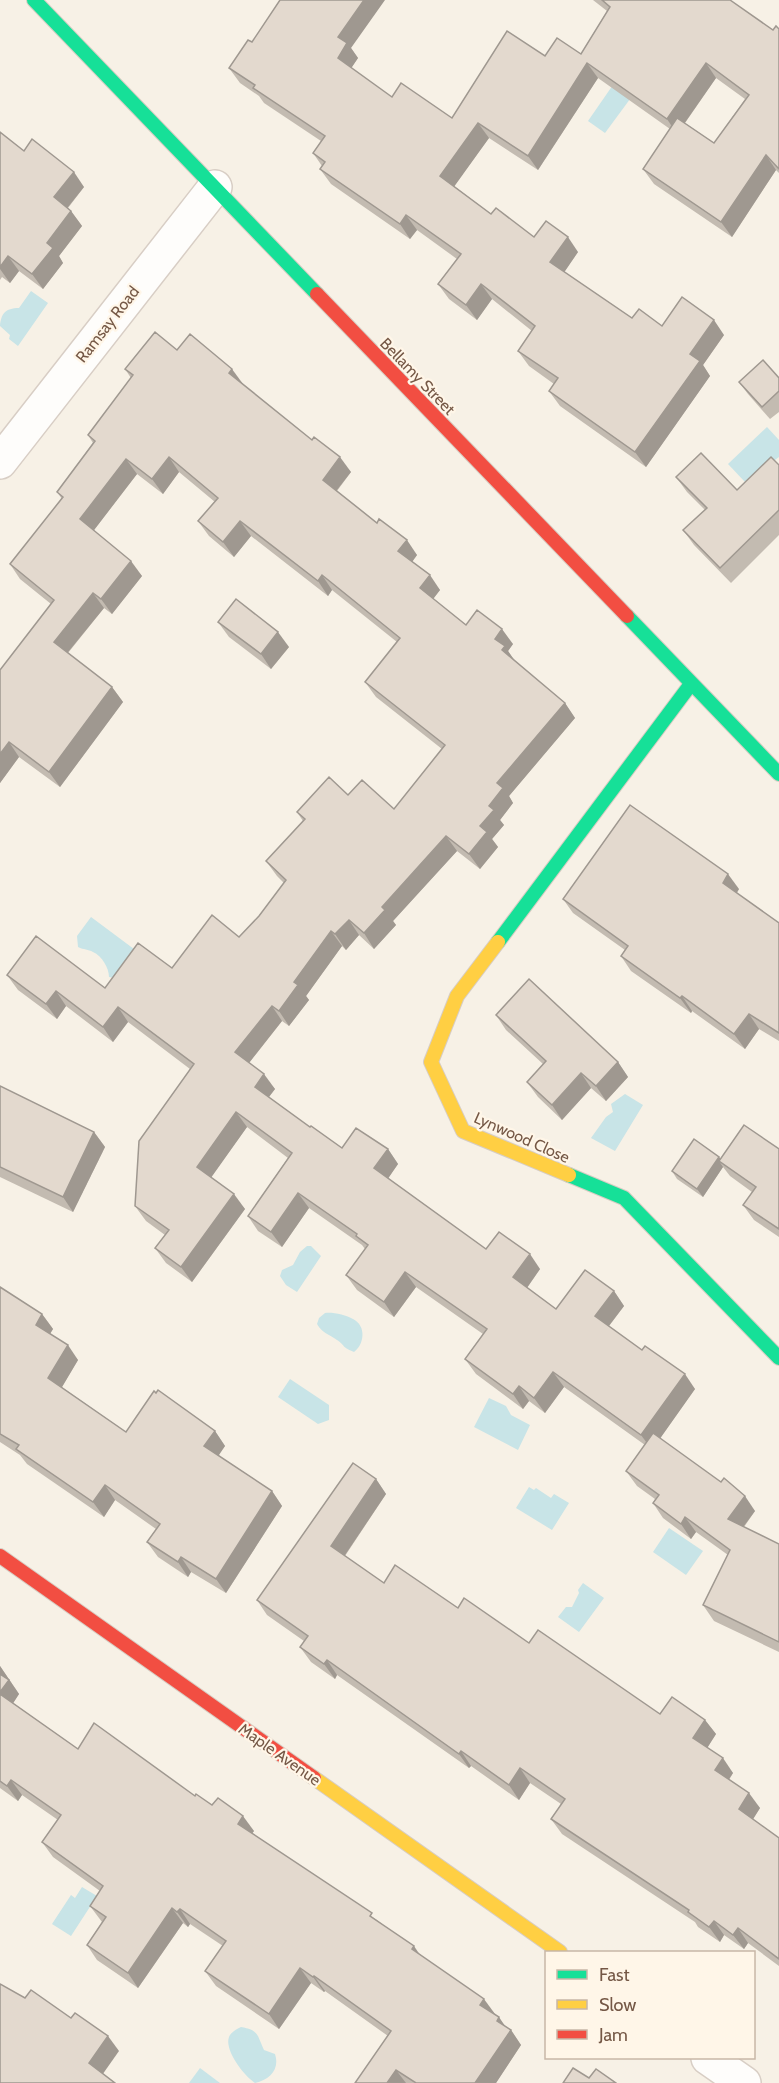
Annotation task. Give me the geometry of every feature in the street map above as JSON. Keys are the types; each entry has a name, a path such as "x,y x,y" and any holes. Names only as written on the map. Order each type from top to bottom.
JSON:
{"street":[{"name":"Bellamy Street","path":"34,0 779,774"},
{"name":"Ramsay Road","path":"0,462 215,187"},
{"name":"Lynwood Close","path":"691,684 457,996 431,1062 463,1131 624,1198 779,1358"},
{"name":"Maple Avenue","path":"0,1556 557,1951"},
{"path":"709,2059 744,2083"}],"water":[{"path":"615,82 633,95 605,133 588,121"},
{"path":"31,291 48,303 18,346 9,339 10,335 0,326 5,312 19,308"},
{"path":"767,427 779,440 779,457 745,482 728,464"},
{"path":"91,917 142,955 124,980 109,977 106,966 99,956 78,947 77,936"},
{"path":"625,1094 643,1105 615,1151 591,1138 606,1117 613,1112 611,1104"},
{"path":"307,1246 311,1246 321,1256 297,1292 286,1285 280,1276 282,1270 293,1265 300,1252"},
{"path":"325,1313 347,1316 360,1326 362,1340 354,1352 345,1348 319,1327 317,1324 319,1318"},
{"path":"290,1379 329,1405 329,1420 318,1424 278,1397"},
{"path":"489,1398 506,1406 511,1415 530,1425 518,1450 474,1427"},
{"path":"529,1487 534,1490 536,1488 551,1498 554,1494 569,1503 552,1530 516,1508"},
{"path":"669,1528 703,1551 686,1575 653,1552"},
{"path":"583,1583 604,1598 579,1632 558,1617 566,1607 572,1607"},
{"path":"82,1887 97,1896 71,1936 52,1924 71,1895 75,1898"},
{"path":"241,2027 254,2032 264,2050 275,2054 275,2069 260,2082 255,2083 246,2075 229,2049 230,2035"},
{"path":"200,2068 220,2083 189,2083"}],"building":[{"path":"280,0 364,0 338,37 347,43 338,58 392,97 401,83 452,118 507,31 545,56 557,38 581,54 610,7 602,0 730,0 773,30 776,26 779,29 779,169 766,155 721,222 643,169 677,118 714,143 749,95 706,63 667,119 587,63 528,156 478,123 440,176 491,214 496,208 534,237 546,221 568,237 550,262 632,318 639,309 662,326 682,297 714,320 690,354 700,361 635,452 549,391 558,378 518,351 535,326 481,284 466,305 438,284 461,254 406,215 400,224 320,169 325,162 313,153 325,136 253,88 255,85 229,68 248,40 252,42"},
{"path":"0,132 24,151 32,139 74,172 54,197 71,211 47,243 53,248 32,274 8,256 0,267"},
{"path":"155,332 177,350 190,334 232,369 229,373 312,440 314,437 340,457 323,480 377,523 379,519 407,540 398,551 430,575 420,588 466,625 477,610 502,629 495,639 505,646 502,650 565,703 497,783 503,788 489,806 494,810 480,826 487,832 469,854 446,836 382,907 385,910 364,933 349,920 335,934 331,931 294,982 298,985 279,1011 272,1006 235,1052 264,1074 255,1087 342,1148 356,1128 388,1149 374,1168 486,1249 499,1232 530,1254 513,1277 556,1309 585,1270 614,1291 595,1316 642,1350 645,1346 685,1374 641,1435 553,1372 534,1398 519,1386 513,1394 465,1359 487,1329 405,1272 384,1302 346,1275 368,1245 356,1236 357,1234 298,1193 271,1232 248,1216 292,1153 236,1112 197,1167 234,1194 181,1267 155,1248 169,1230 135,1206 139,1141 194,1064 118,1007 103,1027 56,991 46,1004 7,975 36,936 105,988 138,943 172,968 212,915 239,937 259,916 286,880 266,861 305,819 297,812 329,777 348,795 362,780 394,809 445,745 365,682 400,638 322,575 318,581 240,521 223,542 198,521 218,498 169,457 152,479 126,459 80,519 131,561 101,599 93,593 54,642 112,687 49,772 9,742 0,754 0,670 54,600 10,564 63,497 57,492 95,441 88,435 133,375 125,369"},
{"path":"763,360 779,378 779,391 762,407 739,382"},
{"path":"701,453 737,490 771,457 779,465 779,510 720,568 683,530 707,508 676,477"},
{"path":"236,599 278,632 261,654 218,622"},
{"path":"630,805 728,874 723,883 779,923 779,1033 749,1014 734,1034 621,956 628,946 563,899"},
{"path":"529,979 618,1062 596,1086 581,1073 552,1105 527,1082 546,1061 496,1015"},
{"path":"0,1086 94,1132 63,1197 0,1167"},
{"path":"744,1125 779,1149 779,1229 743,1205 756,1187 719,1161"},
{"path":"694,1139 719,1157 697,1189 672,1171"},
{"path":"0,1287 42,1314 36,1325 68,1345 48,1378 126,1432 154,1391 156,1393 158,1390 215,1431 204,1446 272,1491 216,1579 181,1557 178,1562 147,1542 160,1524 105,1485 93,1502 16,1449 19,1445 0,1434"},
{"path":"653,1433 721,1482 724,1478 745,1496 728,1519 779,1544 779,1642 703,1605 730,1550 685,1517 681,1524 653,1503 659,1495 626,1471"},
{"path":"353,1463 376,1479 331,1546 384,1583 395,1565 458,1608 464,1598 529,1643 538,1630 660,1714 672,1697 705,1720 693,1738 723,1758 715,1770 749,1793 739,1809 779,1838 779,1959 738,1928 733,1935 714,1921 709,1927 688,1912 689,1910 551,1819 565,1799 520,1768 509,1785 461,1751 459,1754 327,1660 324,1664 300,1647 308,1636 257,1600"},
{"path":"0,1674 9,1680 0,1692"},
{"path":"0,1694 78,1749 94,1723 195,1796 196,1794 212,1805 218,1798 243,1816 238,1824 372,1913 370,1916 414,1946 412,1949 484,1999 480,2005 499,2017 497,2021 511,2030 475,2083 416,2083 396,2070 387,2083 355,2083 391,2031 300,1968 269,2014 205,1971 226,1941 180,1909 177,1912 172,1908 128,1973 87,1945 106,1917 90,1906 103,1886 42,1842 61,1815 11,1780 7,1786 0,1781"},
{"path":"0,1984 25,1998 31,1990 71,2018 75,2013 108,2036 89,2063 115,2083 0,2083"},
{"path":"573,2068 589,2078 596,2069 616,2083 563,2083"}],"traffic: fast":[{"path":"34,0 317,294"},
{"path":"627,616 779,774"},
{"path":"498,942 691,684"},
{"path":"569,1175 624,1198 779,1358"}],"traffic: slow":[{"path":"498,942 457,996 431,1062 463,1131 569,1175"},
{"path":"314,1778 559,1951"}],"traffic: jam":[{"path":"317,294 627,616"},
{"path":"0,1556 314,1778"}]}
